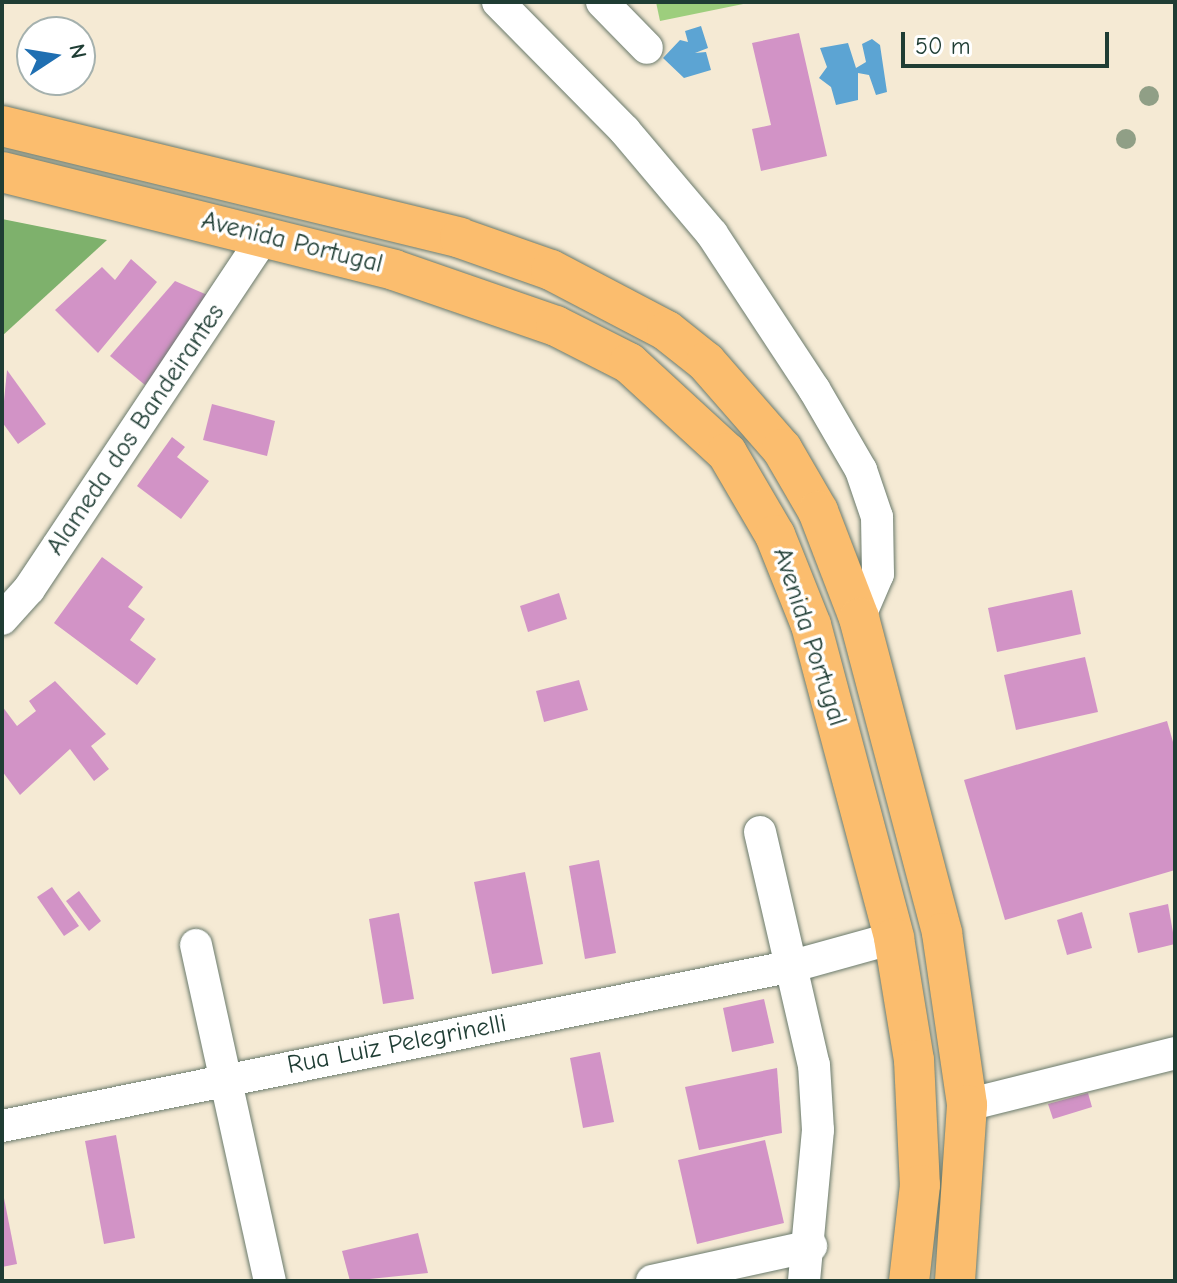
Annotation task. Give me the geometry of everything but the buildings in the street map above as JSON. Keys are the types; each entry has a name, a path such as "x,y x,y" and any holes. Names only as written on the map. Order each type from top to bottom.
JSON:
{"main road":[{"path":"2,126 460,238 631,308 706,362 782,449 818,511 859,618 942,933 967,1105 955,1281"},
{"name":"Avenida Portugal","path":"2,172 264,236 444,285 597,344 663,388 727,453 801,595 894,938 914,1060 920,1185 909,1281"}],"street":[{"path":"498,2 625,131 712,234 853,456 877,517 878,574 859,618"},
{"path":"602,2 647,48"},
{"name":"Alameda dos Bandeirantes","path":"2,619 29,589 264,236"},
{"path":"760,832 814,1065 818,1130 811,1246 804,1281"},
{"name":"Rua Luiz Pelegrinelli","path":"2,1126 793,966 894,938"},
{"path":"196,945 270,1281"},
{"path":"967,1105 1175,1053"},
{"path":"652,1281 811,1246"}],"green space":[{"path":"656,2 753,2 660,21"},
{"path":"2,219 107,240 2,336"}],"water":[{"path":"701,26 708,48 695,53 706,52 711,70 684,78 663,58 680,40 688,42 685,31"},
{"path":"872,39 880,45 887,92 876,95 869,75 858,73 858,100 836,105 831,87 819,78 827,67 820,48 848,43 856,68 866,62 862,44"}]}
